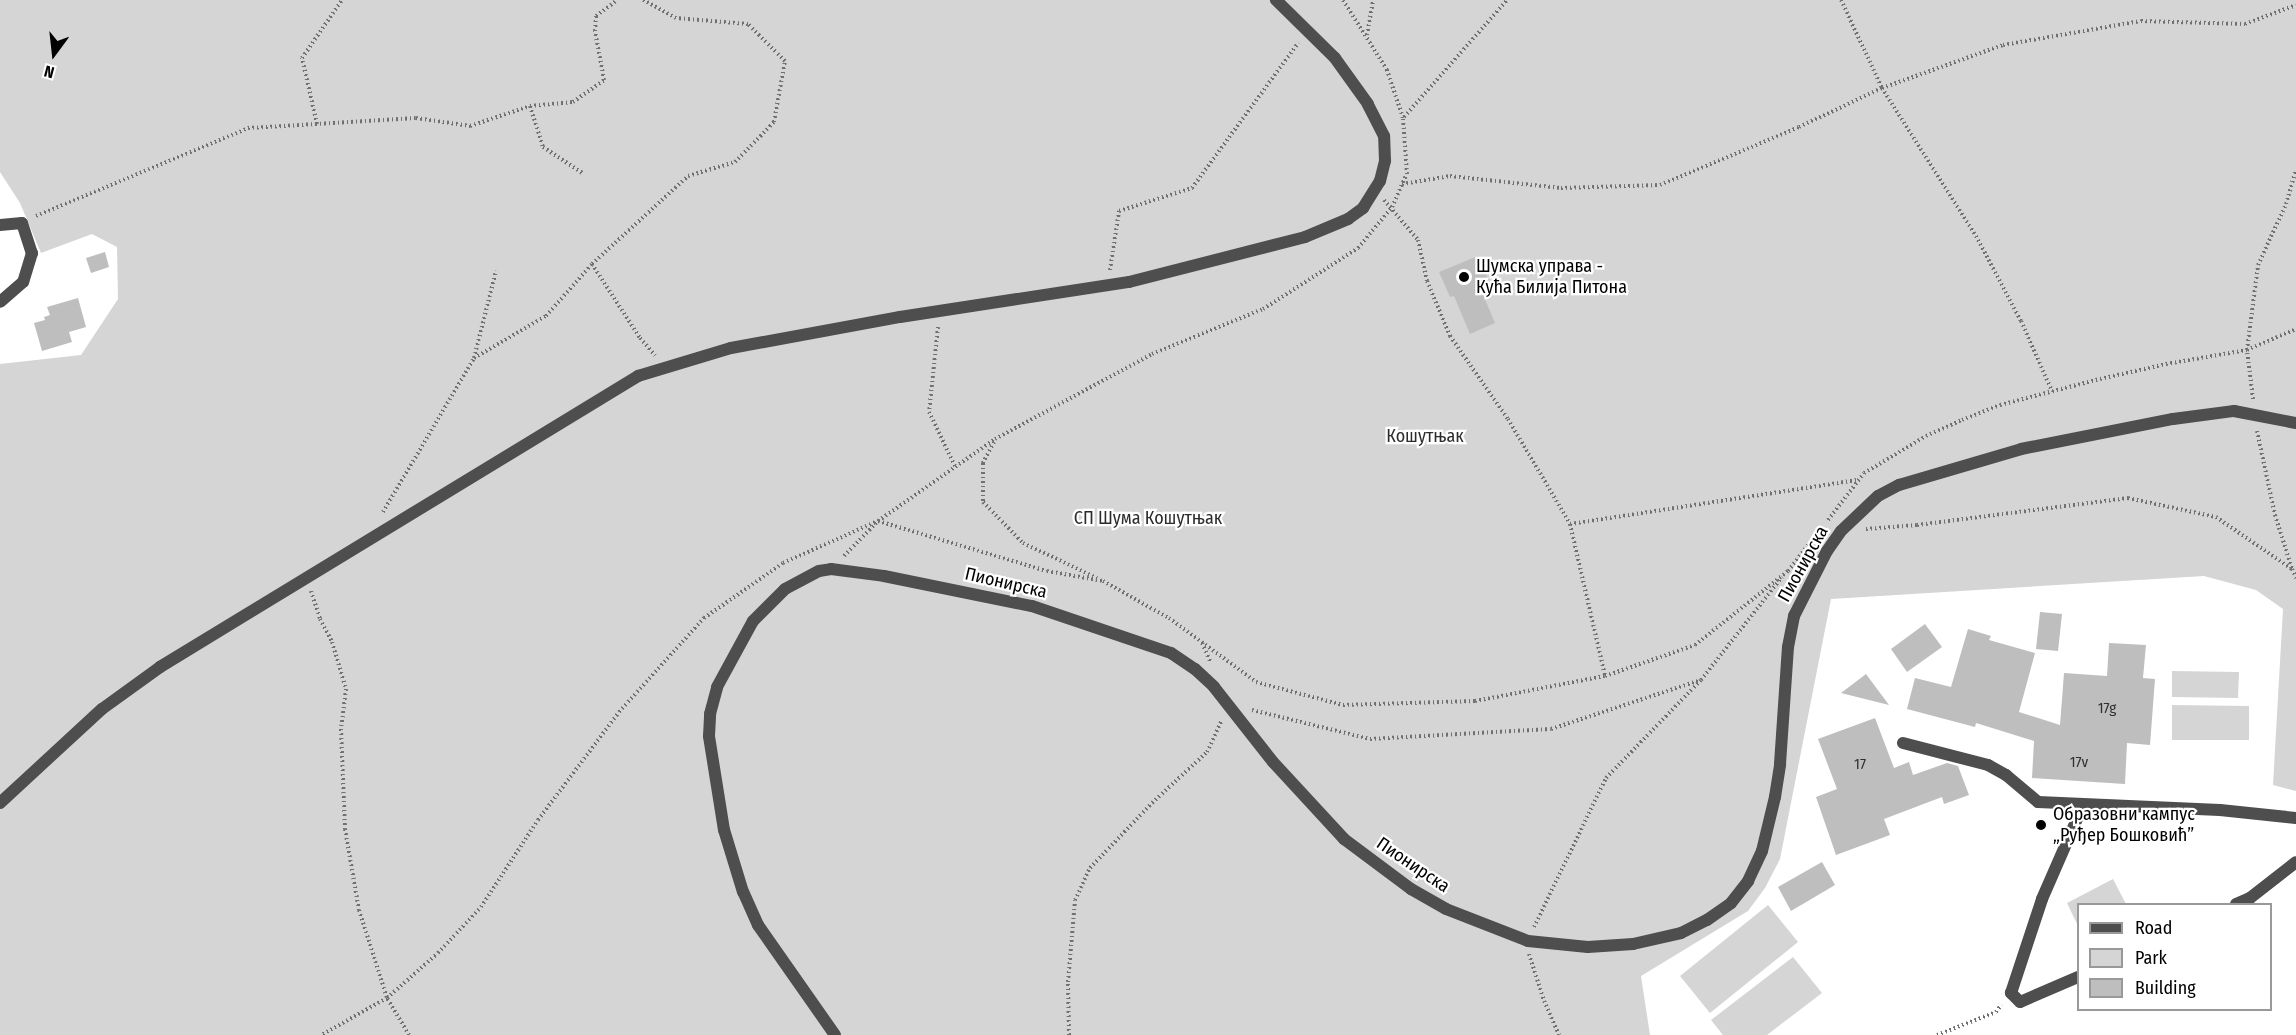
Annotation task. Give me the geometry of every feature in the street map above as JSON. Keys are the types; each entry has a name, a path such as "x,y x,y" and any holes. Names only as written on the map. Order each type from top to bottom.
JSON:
{"street":[{"path":"0,803 102,709 160,667 306,576 443,496 613,388 638,376 731,348 940,311 1108,286 1305,237 1348,219 1364,208 1380,181 1385,153 1384,135 1368,104 1335,58 1276,0"},
{"path":"0,225 22,222 32,253 29,269 23,282 0,302"},
{"name":"Пионирска","path":"835,1035 758,925 743,892 724,830 709,736 710,714 717,687 753,621 785,589 810,574 831,569 918,582 1032,606 1171,653 1195,669 1228,705 1273,762 1344,839 1411,889 1446,909 1528,941 1588,947 1657,941 1681,933 1707,920 1731,903 1762,851 1780,764 1788,647 1794,616 1812,578 1841,531 1878,496 1899,485 2021,448 2174,419 2224,411 2254,414 2296,423"},
{"path":"1903,743 1988,765 2006,775 2038,802 2220,810 2296,818"},
{"path":"2077,978 2020,1002 2011,993 2042,899 2083,804"},
{"path":"2238,903 2250,898 2296,862"}],"path":[{"path":"317,124 302,58 342,0"},
{"path":"22,222 248,128 416,118 470,126 530,106 573,102 604,80 595,31 596,16 617,0"},
{"path":"474,358 546,316 592,264 688,176 735,162 774,122 785,60 748,24 676,18 643,0"},
{"path":"831,569 878,521 995,439 1152,354 1263,309 1358,248 1392,207 1407,174 1403,118 1387,70 1343,0"},
{"path":"1367,36 1373,0"},
{"path":"1403,118 1506,0"},
{"path":"1841,0 1882,88 1976,236 2021,321 2052,391"},
{"path":"1402,184 1450,176 1561,188 1660,185 1799,127 1882,88 2003,45 2141,21 2245,24 2296,4"},
{"path":"1108,286 1119,211 1192,188 1234,128 1272,82 1306,31"},
{"path":"530,106 543,147 584,174"},
{"path":"2296,170 2286,204 2258,265 2247,350 2254,414 2275,515 2296,578"},
{"path":"1392,207 1418,240 1427,281 1450,336 1508,419 1570,524 1605,676"},
{"path":"592,264 640,338 666,366"},
{"path":"366,541 474,358 496,271"},
{"path":"940,311 929,411 956,466"},
{"path":"1559,1035 1530,959 1528,941 1606,778 1701,680 1864,473 1926,436 2000,405 2166,364 2247,350 2296,329"},
{"path":"995,439 983,463 983,502 1023,543 1103,581 1169,618 1256,682 1343,705 1475,701 1605,676 1695,645 1788,571"},
{"path":"1570,524 1859,480"},
{"path":"1841,531 1917,525 2128,498 2216,517 2292,570"},
{"path":"321,1035 387,998 438,953 481,907 538,820 619,712 704,618 783,563 878,521 1047,571 1103,581"},
{"path":"306,576 320,620 332,642 346,689 341,729 345,829 359,909 387,998 409,1035"},
{"path":"1202,642 1211,663"},
{"path":"1069,1035 1068,982 1075,900 1090,868 1152,803 1207,752 1228,705 1370,739 1551,729 1701,680"},
{"path":"1937,1035 1996,1012 2011,993"}],"green space":[{"name":"Кошутњак","path":"0,0 2296,0 2296,791 2273,785 2283,609 2256,590 2204,576 1831,599 1780,859 1765,888 1748,911 1641,976 1650,1035 0,1035 0,364 81,355 118,299 117,247 92,234 41,253 20,203 0,172"},
{"path":"2172,671 2239,672 2238,698 2172,697"},
{"path":"2172,705 2249,706 2249,740 2172,740"},
{"path":"2113,879 2125,903 2077,903 2077,924 2067,903"},
{"path":"1768,905 1798,942 1710,1013 1680,976"},
{"path":"1793,957 1822,993 1767,1035 1723,1035 1711,1020"}],"building":[{"path":"105,252 109,267 91,273 86,258"},
{"path":"1478,256 1489,281 1479,285 1495,323 1470,334 1454,296 1450,297 1439,272"},
{"path":"78,298 86,327 69,332 72,342 42,351 34,323 45,320 44,317 50,315 47,307"},
{"path":"2040,612 2062,614 2058,651 2036,649"},
{"path":"1925,624 1942,647 1907,672 1891,649"},
{"path":"1968,629 1991,636 1989,640 2035,653 2019,712 2060,725 2064,673 2107,676 2109,643 2146,645 2143,678 2155,679 2150,745 2127,743 2125,784 2032,778 2034,741 1976,723 1975,727 1907,709 1915,678 1951,687"},
{"path":"1866,674 1889,705 1841,693"},
{"path":"1875,718 1894,768 1909,762 1913,775 1947,763 1958,766 1969,795 1944,804 1942,797 1884,819 1890,835 1836,855 1816,797 1837,789 1818,739"},
{"path":"1822,862 1835,885 1791,911 1778,887"}],"place":[{"name":"Шумска управа - Кућа Билија Питона","path":"1464,277"},
{"name":"Образовни кампус „Руђер Бошковић”","path":"2041,825"}],"park label":[{"name":"СП Шума Кошутњак","path":"1148,518"}]}
